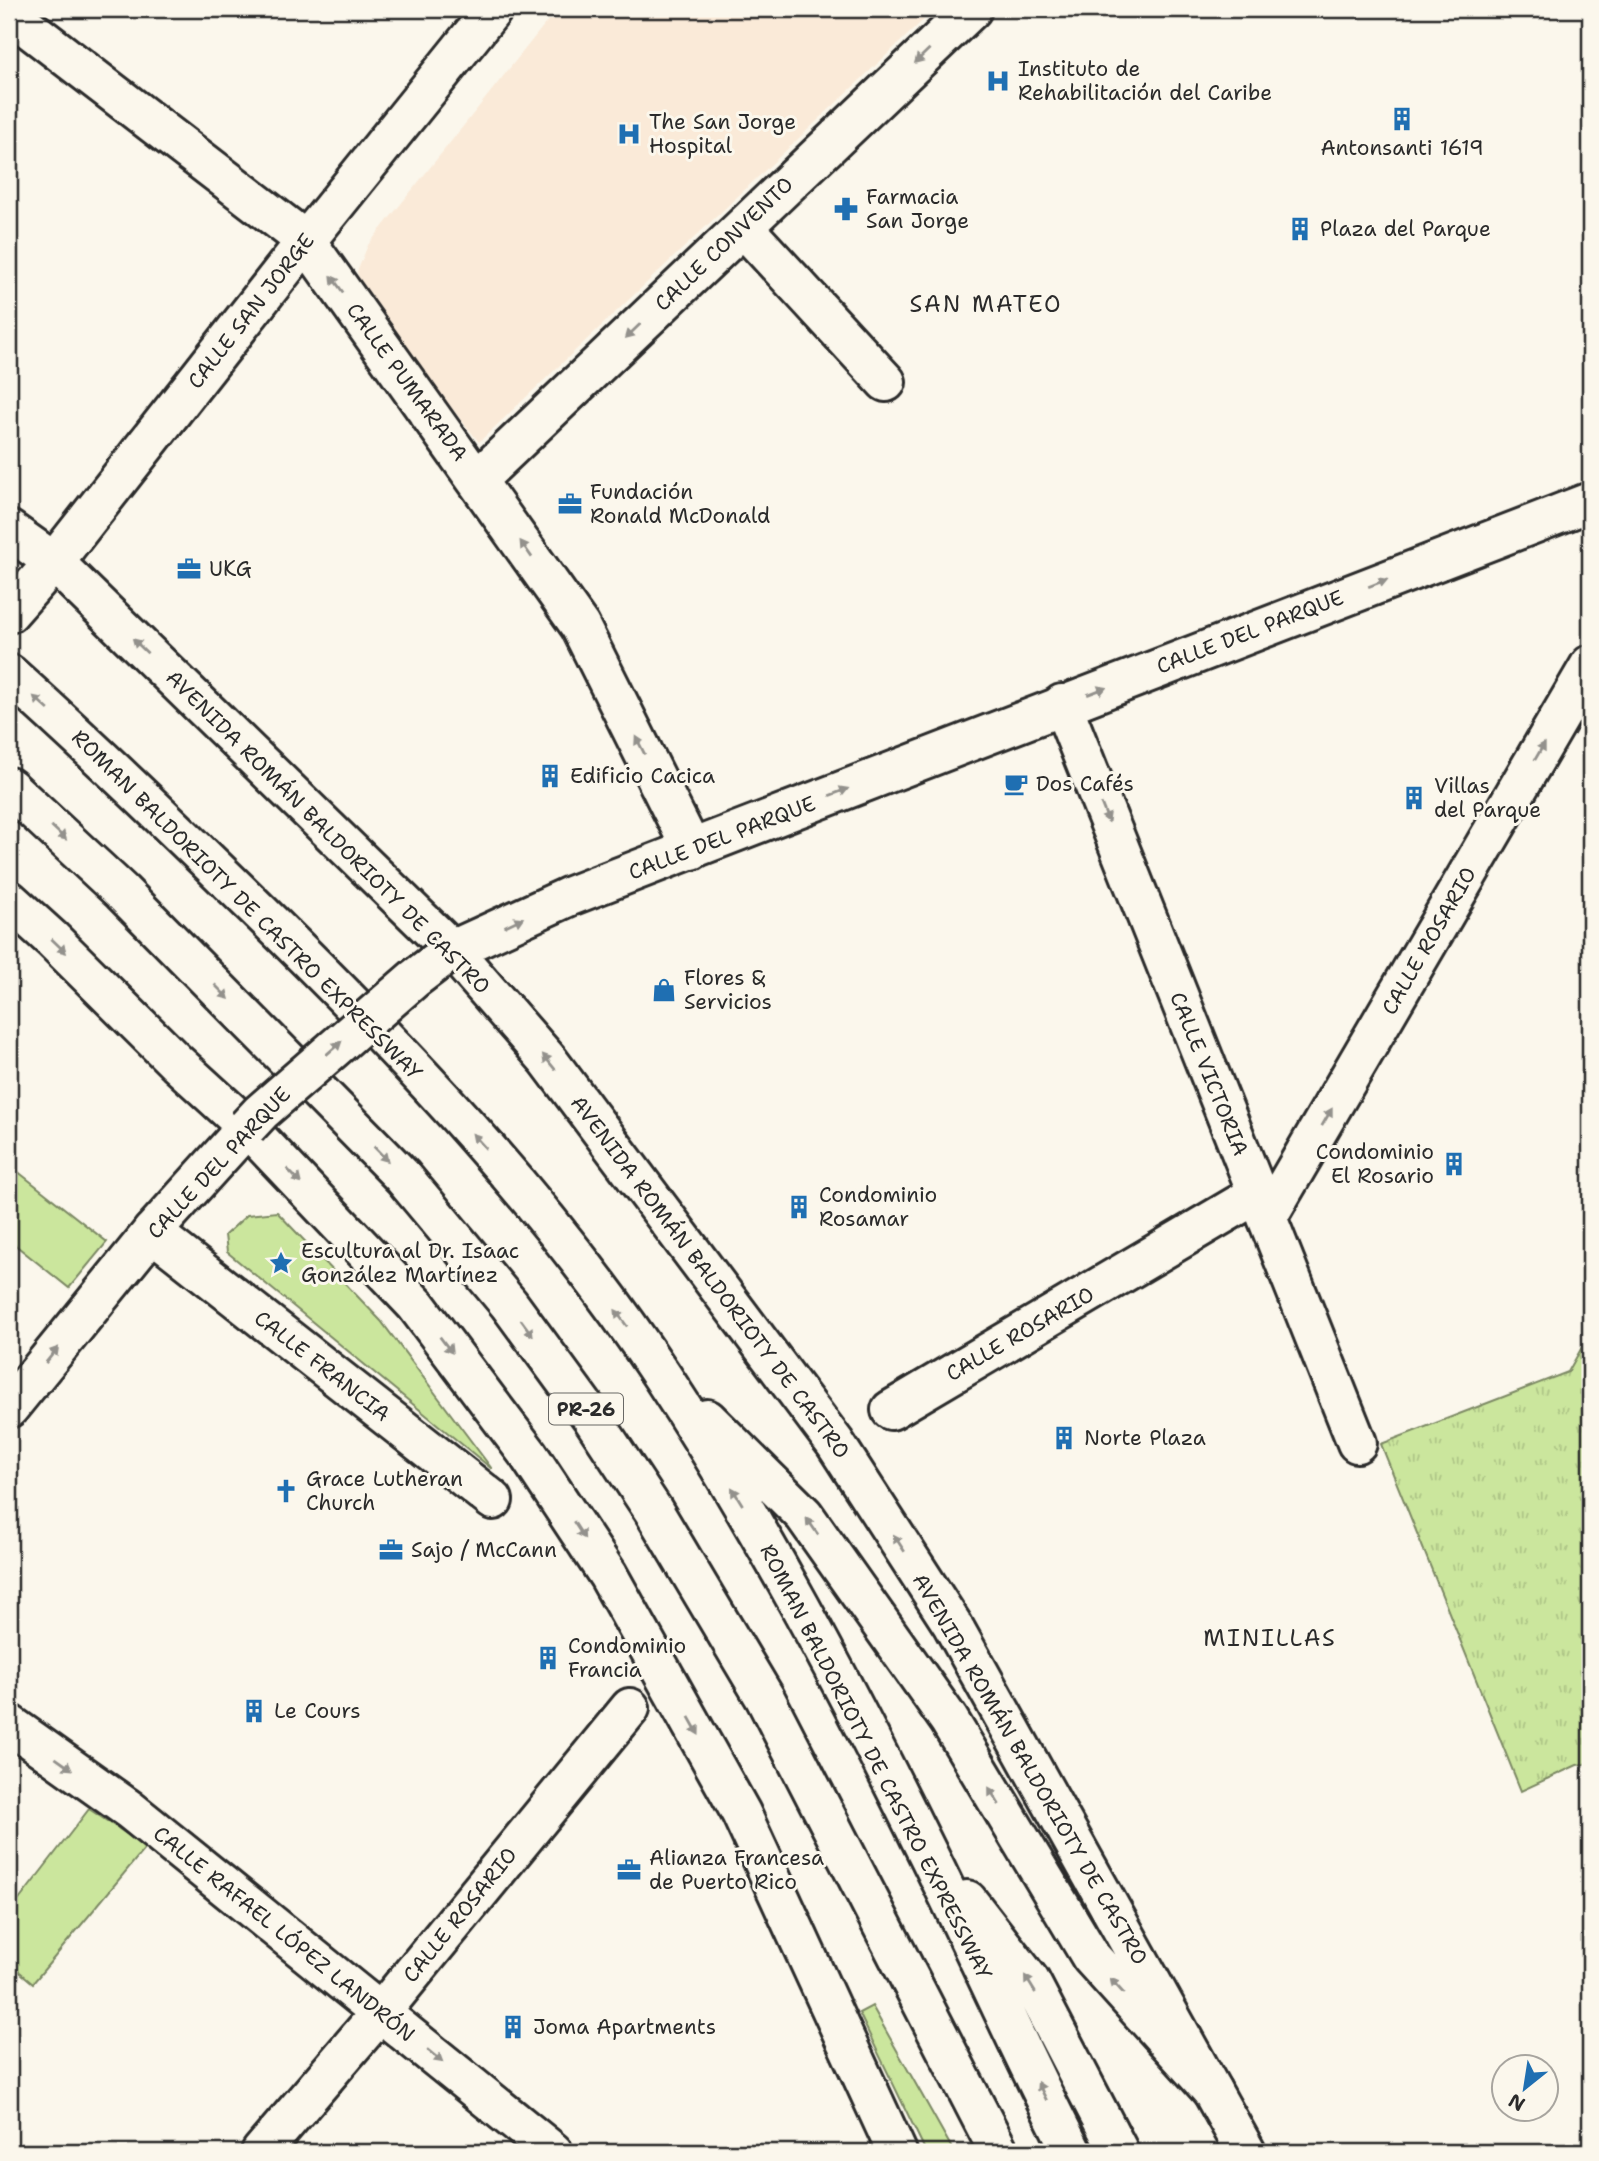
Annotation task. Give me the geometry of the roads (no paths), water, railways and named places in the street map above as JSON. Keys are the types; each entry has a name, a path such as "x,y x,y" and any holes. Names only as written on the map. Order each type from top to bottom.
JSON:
{"main road":[{"name":"CALLE SAN JORGE","path":"9,613 54,562 306,241 493,9"},
{"name":"CALLE CONVENTO","path":"477,480 972,9"},
{"name":"CALLE PUMARADA","path":"9,13 306,241 580,626 692,849"},
{"path":"743,227 886,382"},
{"name":"CALLE DEL PARQUE","path":"9,1408 152,1232 261,1112 414,979 452,950 570,896 1590,502"},
{"name":"AVENIDA ROMÁN BALDORIOTY DE CASTRO","path":"9,530 54,562 452,950 548,1060 835,1443 952,1625 1065,1823 1246,2152"},
{"name":"CALLE ROSARIO","path":"891,1410 1262,1206 1590,665"},
{"name":"ROMAN BALDORIOTY DE CASTRO EXPRESSWAY","path":"9,674 101,757 317,967 411,1066 515,1181 596,1284 661,1374 743,1505 802,1607 924,1846 1072,2152"},
{"name":"CALLE VICTORIA","path":"1062,704 1357,1443"},
{"name":"PR-26","path":"9,787 132,902 403,1177 509,1304 591,1416 653,1510 765,1698 999,2152"},
{"path":"9,900 247,1127 416,1305 528,1454 608,1574 741,1813 897,2152"},
{"name":"CALLE FRANCIA","path":"152,1232 493,1500"},
{"path":"661,1374 804,1515 949,1720 1091,1957 1212,2091"},
{"name":"CALLE ROSARIO","path":"261,2152 381,2012 629,1708"},
{"name":"CALLE RAFAEL LÓPEZ LANDRÓN","path":"9,1724 130,1810 553,2152"},
{"path":"924,1846 1030,1981 1119,2152"}],"place":[{"name":"Instituto de Rehabilitación del Caribe","path":"998,81"},
{"name":"Antonsanti 1619","path":"1402,119"},
{"name":"The San Jorge Hospital","path":"629,134"},
{"name":"Farmacia San Jorge","path":"846,209"},
{"name":"Plaza del Parque","path":"1300,229"},
{"name":"Fundación Ronald McDonald","path":"570,504"},
{"name":"UKG","path":"189,569"},
{"name":"Edificio Cacica","path":"550,776"},
{"name":"Dos Cafés","path":"1016,784"},
{"name":"Villas del Parque","path":"1414,798"},
{"name":"Flores & Servicios","path":"664,990"},
{"name":"Condominio El Rosario","path":"1454,1164"},
{"name":"Condominio Rosamar","path":"799,1207"},
{"name":"Escultura al Dr. Isaac González Martínez","path":"281,1263"},
{"name":"Norte Plaza","path":"1064,1438"},
{"name":"Grace Lutheran Church","path":"286,1491"},
{"name":"Sajo / McCann","path":"391,1550"},
{"name":"Condominio Francia","path":"548,1658"},
{"name":"Le Cours","path":"254,1711"},
{"name":"Alianza Francesa de Puerto Rico","path":"629,1870"},
{"name":"Joma Apartments","path":"513,2027"}],"district":[{"name":"SAN MATEO","path":"986,304"},
{"name":"MINILLAS","path":"1270,1638"}]}
